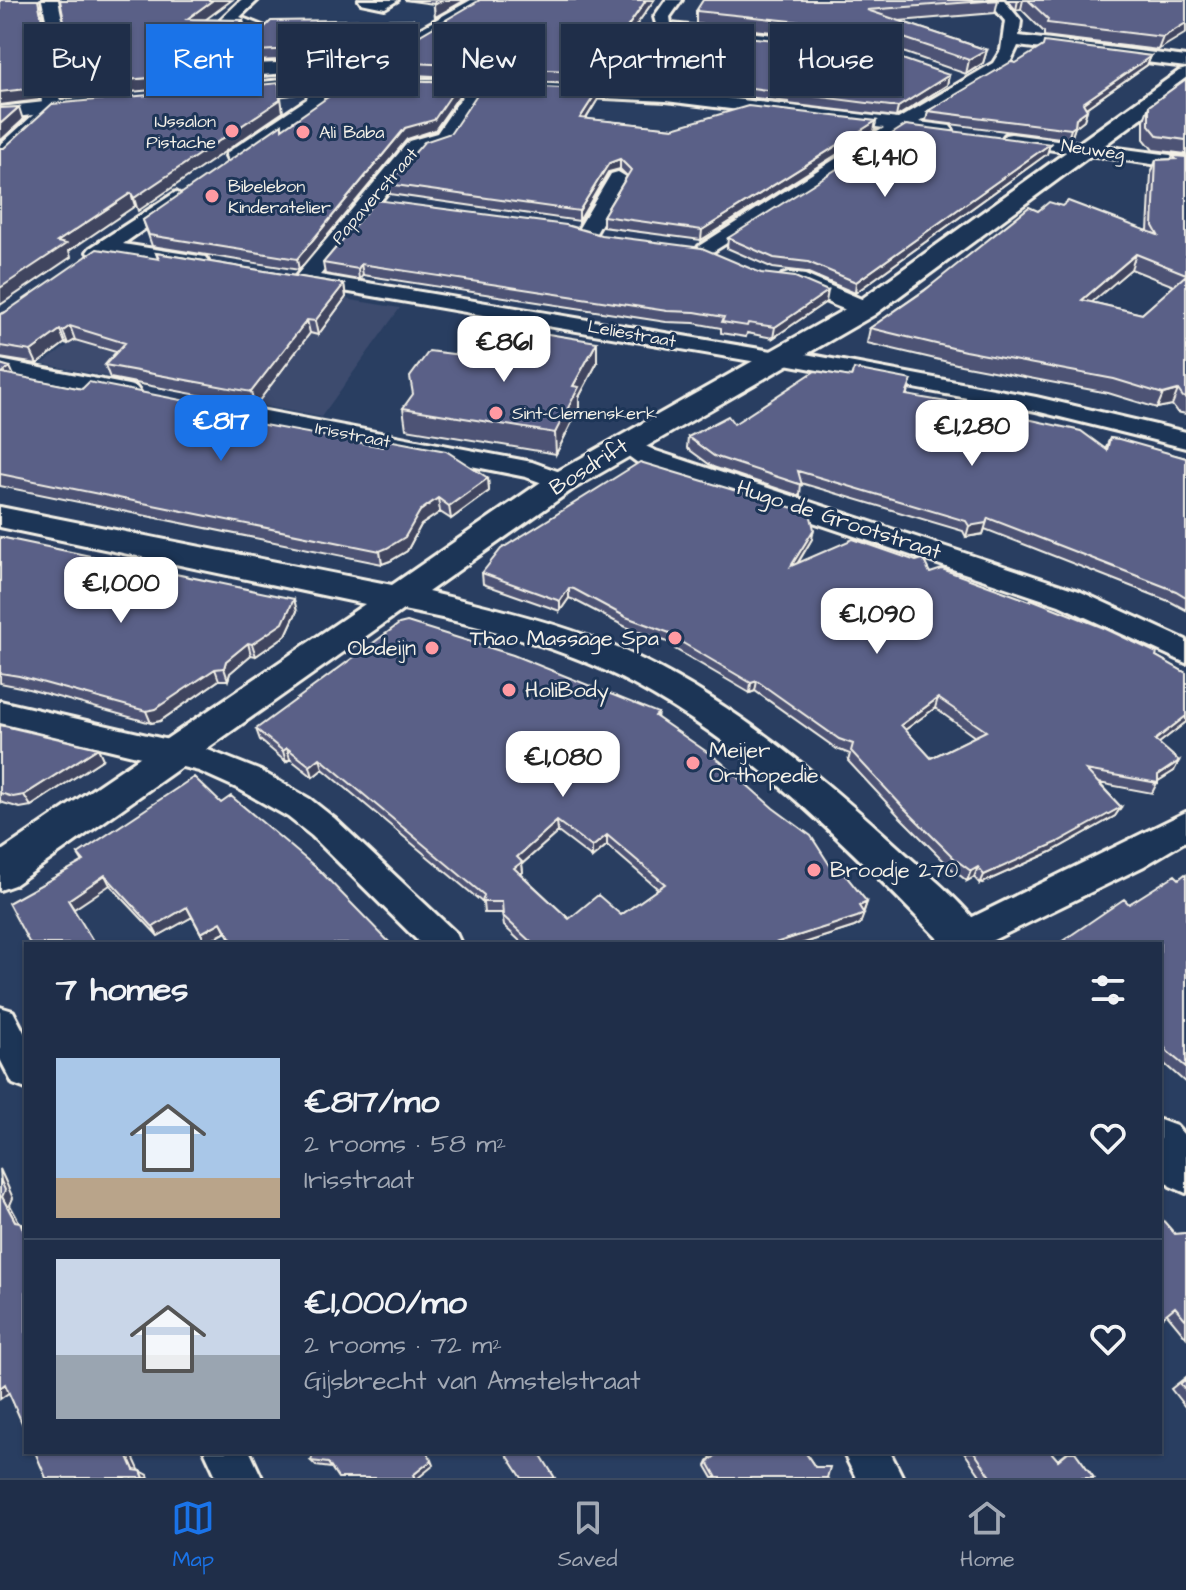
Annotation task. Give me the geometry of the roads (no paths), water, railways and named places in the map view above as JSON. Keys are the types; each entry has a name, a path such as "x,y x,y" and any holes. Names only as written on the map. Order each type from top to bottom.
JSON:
{"street":[{"path":"0,154 40,121 51,107 48,57 59,44 50,0"},
{"path":"249,24 229,19 250,0"},
{"path":"418,38 485,0"},
{"path":"665,0 674,0"},
{"path":"663,24 662,17 674,0"},
{"path":"731,261 699,250 967,83 1001,65 1001,59 1009,52 1013,21 996,0"},
{"path":"1012,40 1186,62"},
{"path":"940,73 967,83"},
{"name":"Bosdrift","path":"0,873 562,482 865,309 1186,75"},
{"path":"220,167 315,101 316,96"},
{"name":"Papaverstraat","path":"306,279 416,145 443,137 471,96"},
{"path":"666,96 961,133"},
{"path":"0,113 122,100"},
{"name":"Neuweg","path":"990,137 1186,163"},
{"path":"586,232 618,178"},
{"path":"79,265 195,185"},
{"path":"369,200 400,204"},
{"path":"105,247 220,265"},
{"name":"Leliestraat","path":"278,274 782,358 1036,404 1186,440"},
{"path":"768,277 798,279 865,309"},
{"name":"Irisstraat","path":"0,367 532,470 562,482"},
{"name":"Hugo de Grootstraat","path":"624,444 647,457 1069,598 1148,632 1186,653"},
{"path":"0,517 424,601 565,643 629,668 688,701 771,762 856,833 962,942"},
{"path":"0,712 203,760 250,780 299,808 378,878 442,942"},
{"path":"965,942 1133,856 1186,825"},
{"path":"0,1023 24,1068"},
{"path":"1162,1144 1186,1170"},
{"path":"228,1454 240,1478"},
{"path":"866,1454 881,1478"}],"place":[{"name":"IJssalon Pistache","path":"232,131"},
{"name":"Ali Baba","path":"303,132"},
{"name":"Bibelebon Kinderatelier","path":"212,196"},
{"name":"Sint-Clemenskerk","path":"496,413"},
{"name":"Thao Massage Spa","path":"675,638"},
{"name":"Obdeijn","path":"432,648"},
{"name":"HoliBody","path":"509,690"},
{"name":"Meijer Orthopedie","path":"693,763"},
{"name":"Broodje 270","path":"814,870"}]}
